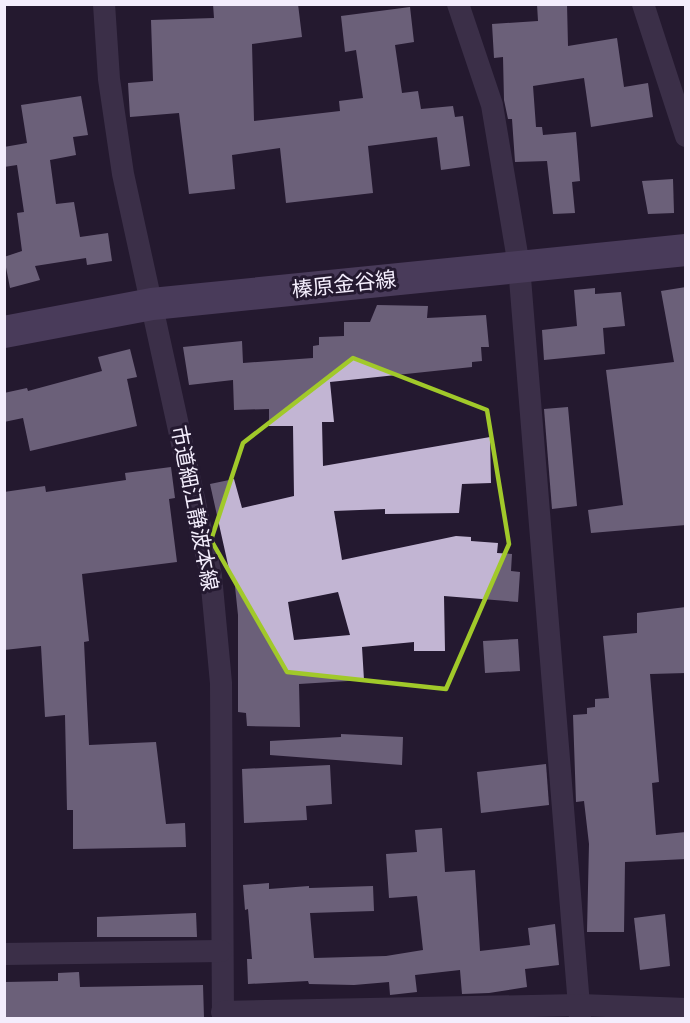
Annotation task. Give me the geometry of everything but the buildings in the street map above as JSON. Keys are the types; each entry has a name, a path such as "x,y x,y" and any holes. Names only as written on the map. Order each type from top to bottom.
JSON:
{"main road":[{"name":"榛原金谷線","path":"4,332 152,304 686,250"}],"street":[{"name":"市道細江静波本線","path":"104,4 110,79 123,174 211,576 222,683 222,1015"},
{"path":"459,4 492,105 519,266 580,1012"},
{"path":"643,4 686,136"},
{"path":"4,954 221,951"},
{"path":"222,1015 686,1009"}],"highlighted area":[{"path":"353,358 487,410 509,544 446,689 287,672 211,540 243,443"}]}
